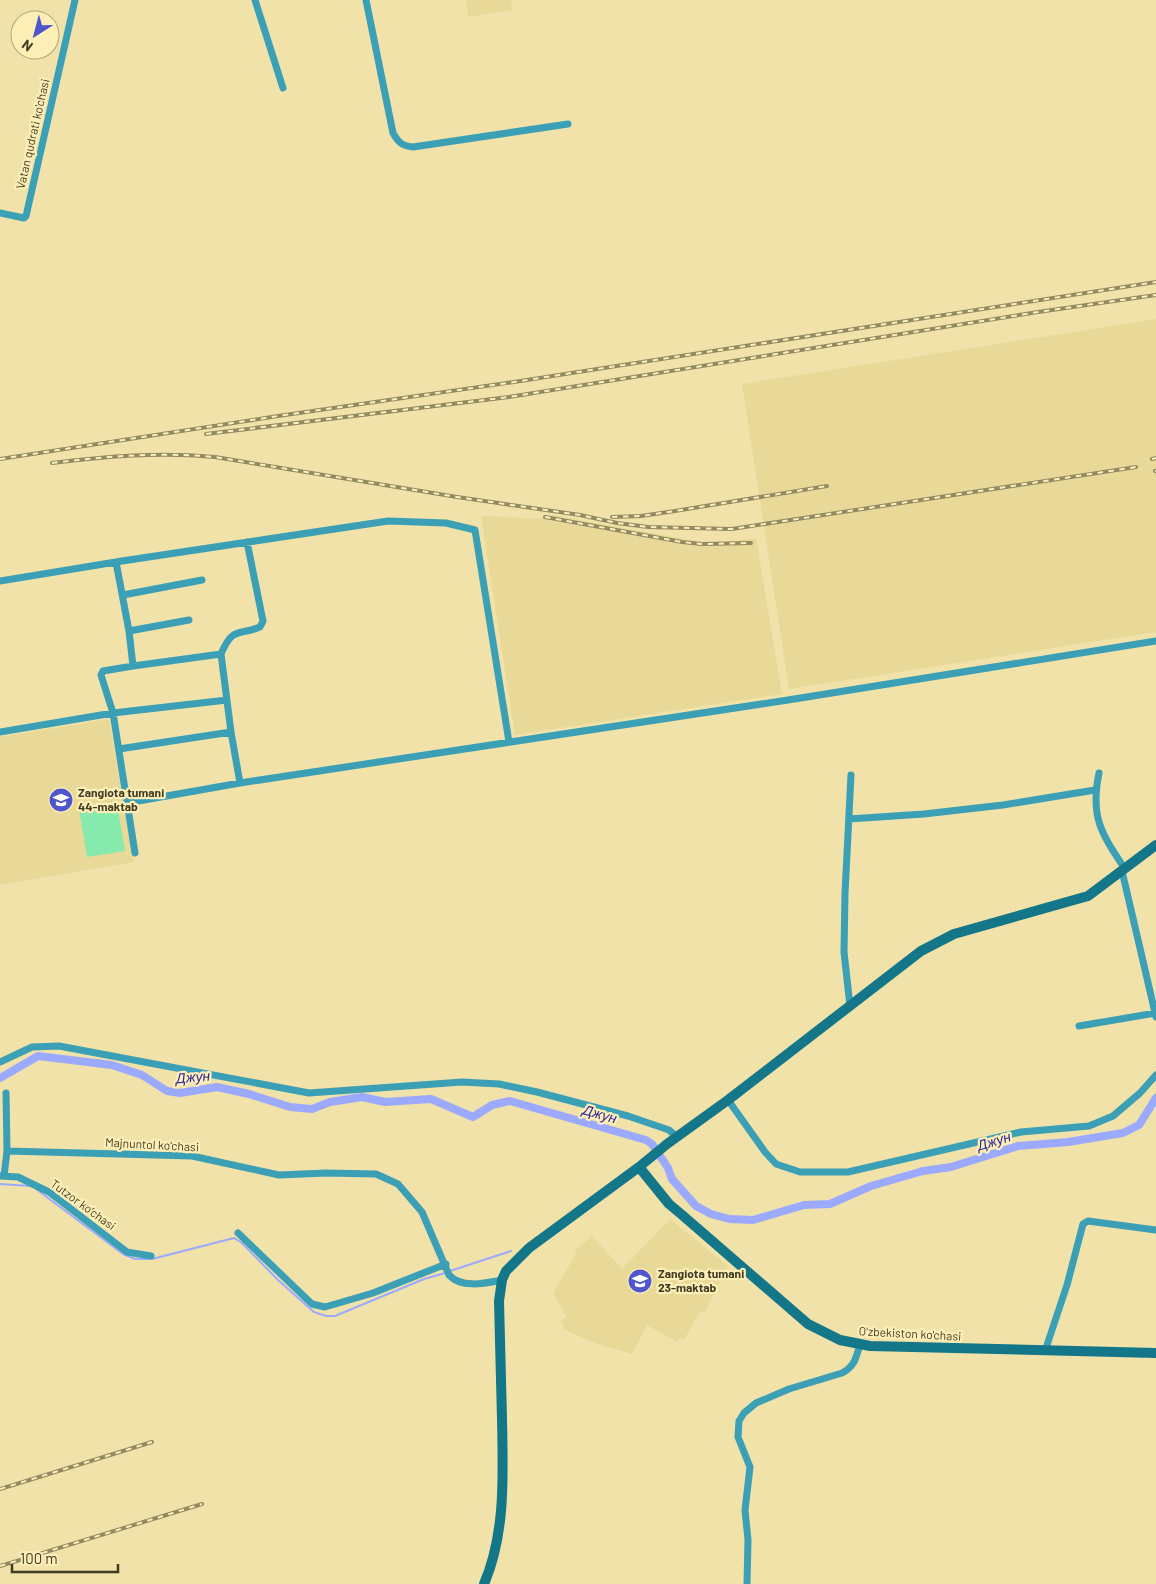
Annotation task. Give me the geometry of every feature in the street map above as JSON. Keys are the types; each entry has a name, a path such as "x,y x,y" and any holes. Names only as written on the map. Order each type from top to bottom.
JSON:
{"main road":[{"path":"484,1584 496,1545 500,1517 502,1457 499,1301 502,1280 506,1271 529,1248 728,1100 921,951 954,934 1088,896 1156,844"},
{"name":"O'zbekiston ko'chasi","path":"639,1167 669,1204 808,1324 840,1340 860,1344 1156,1353"}],"street":[{"name":"Vatan qudrati ko'chasi","path":"0,213 24,218 26,216 75,0"},
{"path":"255,0 283,88"},
{"path":"366,0 393,133 398,142 405,147 568,124"},
{"path":"0,581 388,521 446,523 475,530 509,742"},
{"path":"240,784 221,654 232,636 244,630 260,627 263,621 247,542"},
{"path":"116,562 129,631 133,666"},
{"path":"123,595 202,580"},
{"path":"129,631 189,620"},
{"path":"127,803 1156,641"},
{"path":"135,853 113,713 101,672 221,654"},
{"path":"0,732 113,713 227,700"},
{"path":"119,749 231,732"},
{"path":"1079,1026 1156,1014 1123,870 1100,830 1096,815 1095,790 1099,773"},
{"path":"850,1006 844,952 844,893 851,775"},
{"path":"848,819 924,814 1003,805 1095,790"},
{"path":"0,1062 32,1047 59,1046 309,1093 462,1082 500,1084 628,1116 669,1130 677,1137"},
{"path":"728,1100 765,1152 776,1164 800,1172 848,1172 1021,1132 1089,1126 1113,1116 1140,1093 1156,1075"},
{"path":"2,1176 7,1151 6,1093"},
{"name":"Majnuntol ko‘chasi","path":"7,1151 192,1156 279,1175 326,1173 376,1174 398,1184 422,1212 447,1269"},
{"name":"Tutzor ko‘chasi","path":"2,1176 18,1178 49,1192 127,1252 151,1256"},
{"path":"1046,1351 1067,1285 1083,1224 1088,1221 1156,1230"},
{"path":"238,1233 312,1304 325,1307 447,1269 453,1280 476,1284 502,1280"},
{"path":"747,1584 748,1540 745,1510 750,1467 738,1437 739,1421 744,1413 756,1403 789,1389 842,1373 849,1369 856,1361 860,1344"}],"shaded area":[{"path":"466,0 511,0 512,10 468,17"},
{"path":"1156,319 1156,632 789,689 742,384"},
{"path":"552,515 712,544 756,538 782,694 515,735 481,516 550,519"},
{"name":"Zangiota tumani 44-maktab","path":"109,719 134,862 0,885 0,737"},
{"name":"Zangiota tumani 23-maktab","path":"670,1219 728,1266 705,1312 700,1311 684,1340 680,1337 677,1342 647,1325 632,1354 597,1344 565,1330 561,1321 566,1316 553,1293 576,1254 575,1251 592,1236 622,1269"}],"green space":[{"path":"117,804 125,851 87,857 79,810"}],"waterway":[{"name":"Джун","path":"0,1078 38,1056 112,1065 142,1075 167,1091 180,1093 217,1087 249,1094 290,1107 312,1109 330,1102 362,1097 385,1102 431,1099 473,1117 492,1105 510,1101 646,1140 652,1144 668,1168 672,1179 696,1206 711,1214 729,1219 753,1220 804,1205 830,1204 871,1186 923,1171 951,1167 1018,1146 1068,1142 1123,1133 1139,1125 1156,1098"},
{"path":"0,1184 30,1186"},
{"path":"36,1189 123,1254 135,1259 152,1259 234,1238 242,1243 278,1280 314,1312 326,1316 335,1316 424,1279 445,1273"},
{"path":"450,1271 511,1251"}],"railway":[{"path":"0,459 514,382 1156,282"},
{"path":"206,434 509,397 1038,312 1156,295"},
{"path":"52,463 134,456 215,457 457,497 580,515 617,523 648,527 732,529 1136,467"},
{"path":"1152,459 1156,458"},
{"path":"612,517 641,516 827,486"},
{"path":"545,517 682,542 702,544 751,543"},
{"path":"0,1489 152,1442"},
{"path":"0,1566 202,1504"}],"place":[{"name":"Zangiota tumani 44-maktab","path":"61,800"},
{"name":"Zangiota tumani 23-maktab","path":"640,1281"}]}
